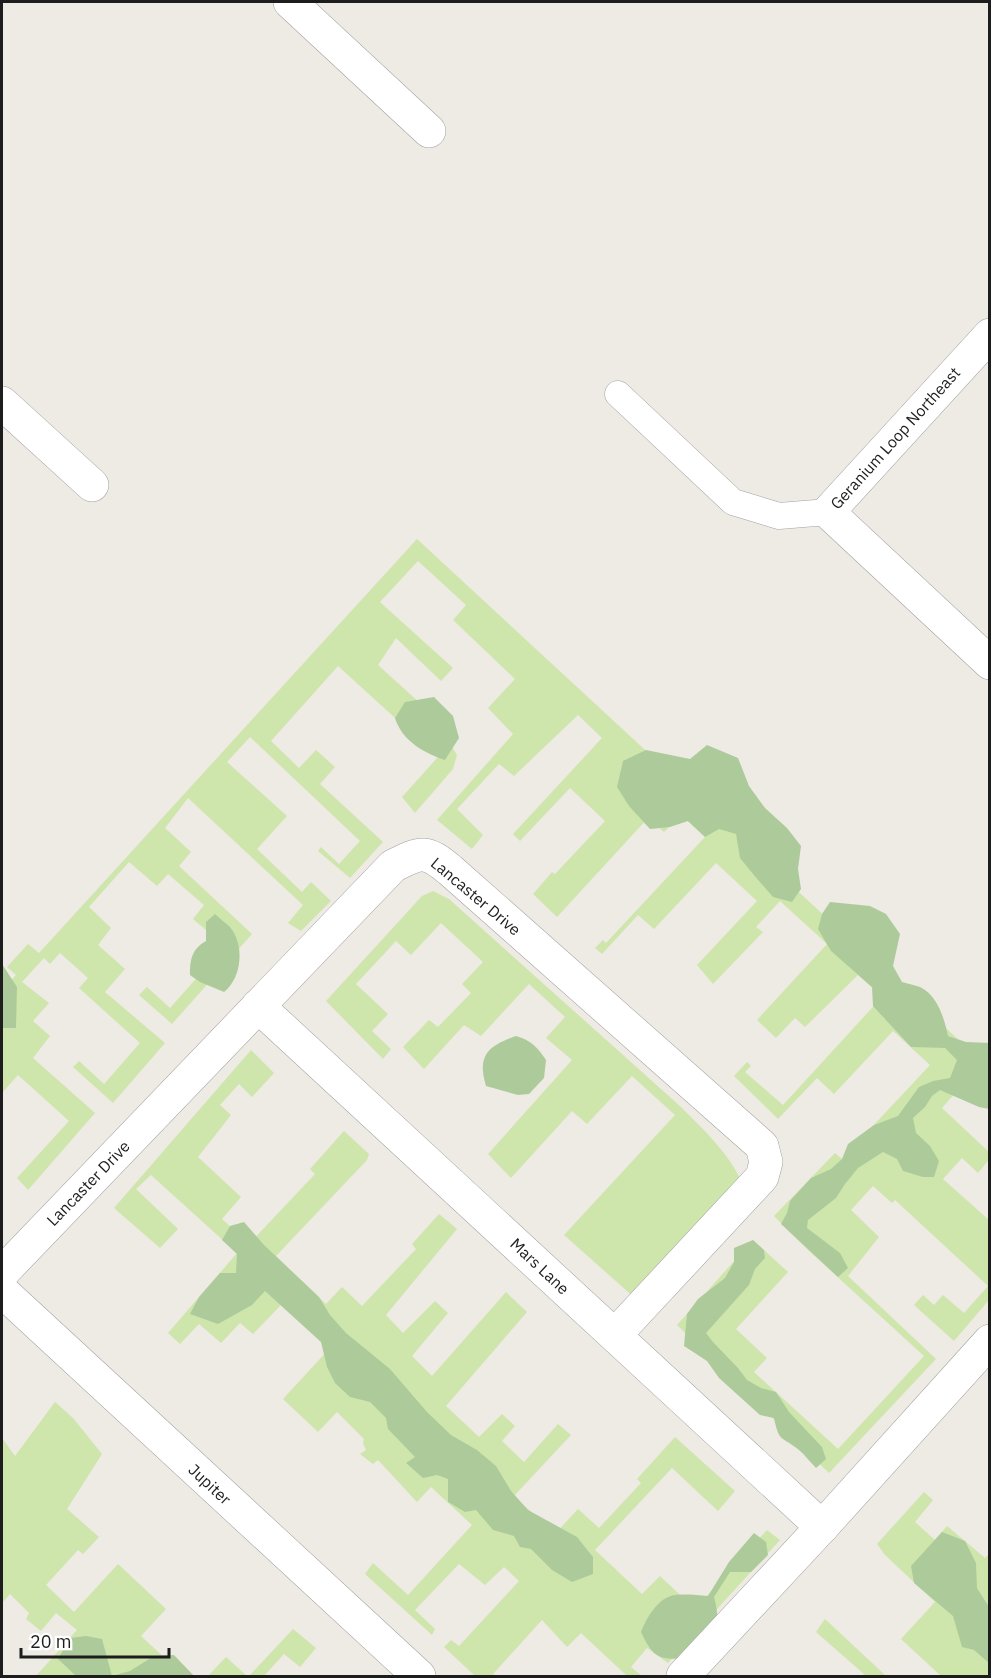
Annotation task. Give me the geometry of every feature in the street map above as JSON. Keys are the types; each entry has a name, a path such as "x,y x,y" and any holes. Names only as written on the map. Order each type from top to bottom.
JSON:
{"street":[{"path":"290,2 429,131"},
{"name":"Geranium Loop Northeast","path":"990,335 828,512 990,663"},
{"path":"2,403 92,485"},
{"name":"Lancaster Drive","path":"2,1273 393,866 417,854 434,857 762,1146 766,1162 762,1177 615,1335"},
{"name":"Mars Lane","path":"258,1006 822,1527"},
{"name":"Jupiter","path":"2,1292 419,1677"},
{"path":"683,1677 987,1349"}],"lane":[{"path":"618,394 733,502 779,516 828,512"}],"green space":[{"path":"417,539 989,1068 975,1070 942,1108 989,1152 989,1160 978,1173 962,1158 943,1179 989,1220 989,1300 954,1341 914,1305 923,1295 934,1305 943,1295 964,1313 988,1286 895,1200 892,1203 873,1186 851,1210 879,1237 848,1276 936,1359 829,1473 677,1325 753,1240 788,1272 736,1329 767,1358 754,1372 838,1449 924,1356 774,1216 835,1153 842,1159 930,1065 893,1031 834,1094 817,1078 778,1119 734,1076 747,1062 751,1066 745,1072 783,1105 882,997 858,975 805,1027 795,1018 776,1038 757,1020 827,944 780,901 756,927 763,932 713,984 697,965 757,901 716,863 654,929 638,915 602,954 595,948 603,940 606,943 705,837 681,815 664,832 648,818 557,917 533,894 552,872 555,874 605,821 570,788 520,841 513,834 602,738 578,715 514,776 499,764 457,809 483,835 472,849 437,820 513,734 488,708 515,679 453,620 466,605 418,561 380,602 453,668 441,681 396,638 378,665 432,714 457,755 453,769 415,813 402,797 438,757 338,666 271,741 299,768 316,750 335,767 320,784 383,842 350,878 318,851 321,847 339,864 360,841 250,737 227,762 287,816 257,849 302,892 311,882 331,901 301,931 288,923 303,905 188,798 165,828 191,852 179,866 252,934 172,1024 139,995 147,987 170,1008 225,946 193,919 204,905 168,874 157,886 129,862 89,907 111,928 98,945 125,969 105,992 165,1043 113,1103 73,1067 79,1061 104,1084 140,1043 79,988 88,978 60,953 50,964 44,958 22,982 49,1003 33,1021 50,1036 33,1058 95,1113 28,1190 17,1178 69,1121 18,1075 2,1093 2,991 16,975 7,967 28,944 39,953"},
{"path":"434,697 453,716 459,738 445,760 429,754 408,740 395,718 405,702"},
{"path":"707,745 738,758 749,786 765,808 787,828 801,846 798,869 801,889 792,902 773,897 753,874 740,858 736,834 719,829 705,837 688,821 670,827 650,829 629,806 617,787 623,761 646,750 690,759"},
{"path":"433,891 449,899 681,1107 716,1143 738,1174 743,1185 636,1299 564,1235 675,1115 632,1076 587,1124 572,1111 511,1178 488,1154 572,1060 546,1038 565,1017 529,984 481,1036 464,1025 424,1069 403,1047 429,1020 438,1027 471,993 462,984 483,962 441,923 411,955 396,941 356,984 388,1014 372,1031 391,1049 383,1059 326,1001 422,896"},
{"path":"830,902 870,906 886,914 900,934 893,966 902,982 920,987 931,996 942,1015 948,1036 966,1042 990,1043 989,1109 940,1090 913,1118 916,1133 930,1146 939,1161 934,1177 923,1177 903,1171 897,1159 883,1152 858,1168 836,1198 808,1220 807,1228 840,1253 848,1268 838,1277 781,1224 790,1201 811,1178 831,1169 842,1159 848,1144 874,1125 898,1116 919,1087 933,1081 950,1078 957,1060 945,1048 911,1047 873,1006 872,987 831,951 818,929 822,914"},
{"path":"215,914 230,927 238,943 238,970 230,986 224,992 190,975 193,955 206,941 206,922"},
{"path":"2,964 17,987 16,1028 2,1028"},
{"path":"516,1036 534,1045 546,1060 544,1078 529,1094 518,1095 486,1086 483,1067 487,1054 491,1048"},
{"path":"251,1050 274,1073 252,1097 239,1084 220,1105 231,1115 198,1157 241,1197 222,1219 249,1244 315,1174 310,1169 344,1131 369,1154 367,1160 276,1256 326,1304 342,1287 362,1306 416,1249 412,1244 439,1214 457,1229 386,1315 403,1333 435,1301 448,1313 412,1356 432,1376 506,1292 527,1312 446,1406 479,1437 502,1414 515,1426 502,1441 524,1462 558,1424 571,1435 514,1496 555,1534 578,1509 599,1528 641,1483 637,1479 675,1437 735,1491 718,1511 672,1468 595,1550 642,1594 660,1576 695,1609 767,1530 780,1540 668,1663 647,1648 631,1667 642,1676 627,1676 581,1633 567,1647 542,1620 493,1674 494,1676 475,1676 444,1647 451,1640 459,1646 519,1581 504,1567 485,1585 459,1564 415,1610 435,1629 432,1635 365,1574 373,1563 408,1595 472,1525 431,1487 417,1502 378,1460 373,1464 360,1454 366,1450 364,1439 337,1412 318,1432 283,1399 329,1349 281,1305 253,1334 240,1323 221,1343 199,1324 180,1344 168,1333 237,1253 151,1175 136,1189 178,1229 160,1248 114,1208"},
{"path":"244,1222 264,1245 319,1297 330,1315 346,1333 390,1369 427,1412 451,1435 477,1450 496,1466 511,1491 528,1510 577,1537 593,1557 593,1574 572,1582 552,1570 531,1549 520,1547 514,1536 493,1530 476,1510 465,1512 448,1502 448,1479 437,1475 423,1478 406,1463 415,1457 388,1429 386,1418 370,1402 350,1397 335,1383 327,1367 321,1342 265,1291 252,1305 218,1324 190,1314 199,1297 220,1273 236,1273 237,1254 222,1240 230,1226"},
{"path":"753,1240 764,1250 765,1258 755,1269 749,1285 706,1333 747,1380 761,1388 776,1392 789,1412 822,1447 826,1459 816,1468 801,1452 782,1438 774,1418 760,1415 719,1378 707,1361 684,1346 687,1314 698,1299 725,1278 734,1262 734,1248"},
{"path":"55,1402 73,1418 102,1454 67,1509 99,1537 83,1554 78,1550 46,1585 74,1612 118,1564 166,1609 141,1636 184,1676 36,1676 77,1630 56,1613 41,1631 26,1619 29,1613 10,1594 2,1603 2,1438 15,1456"},
{"path":"924,1492 933,1500 915,1522 935,1540 947,1526 985,1558 989,1554 989,1676 941,1676 901,1639 935,1602 885,1555 877,1544"},
{"path":"942,1532 965,1541 976,1563 977,1588 989,1607 989,1663 974,1650 962,1647 953,1616 914,1583 911,1566"},
{"path":"754,1533 766,1542 768,1555 751,1572 730,1572 714,1597 717,1617 714,1631 694,1658 667,1658 656,1654 641,1632 658,1604 675,1595 708,1596 729,1562"},
{"path":"825,1619 886,1676 862,1676 864,1674 816,1632"},
{"path":"293,1629 316,1648 300,1667 284,1654 264,1676 249,1676"},
{"path":"86,1636 102,1639 112,1676 76,1676 58,1659 70,1638"},
{"path":"174,1655 194,1676 112,1676 130,1671 154,1656"},
{"path":"226,1657 247,1676 208,1676"}]}
